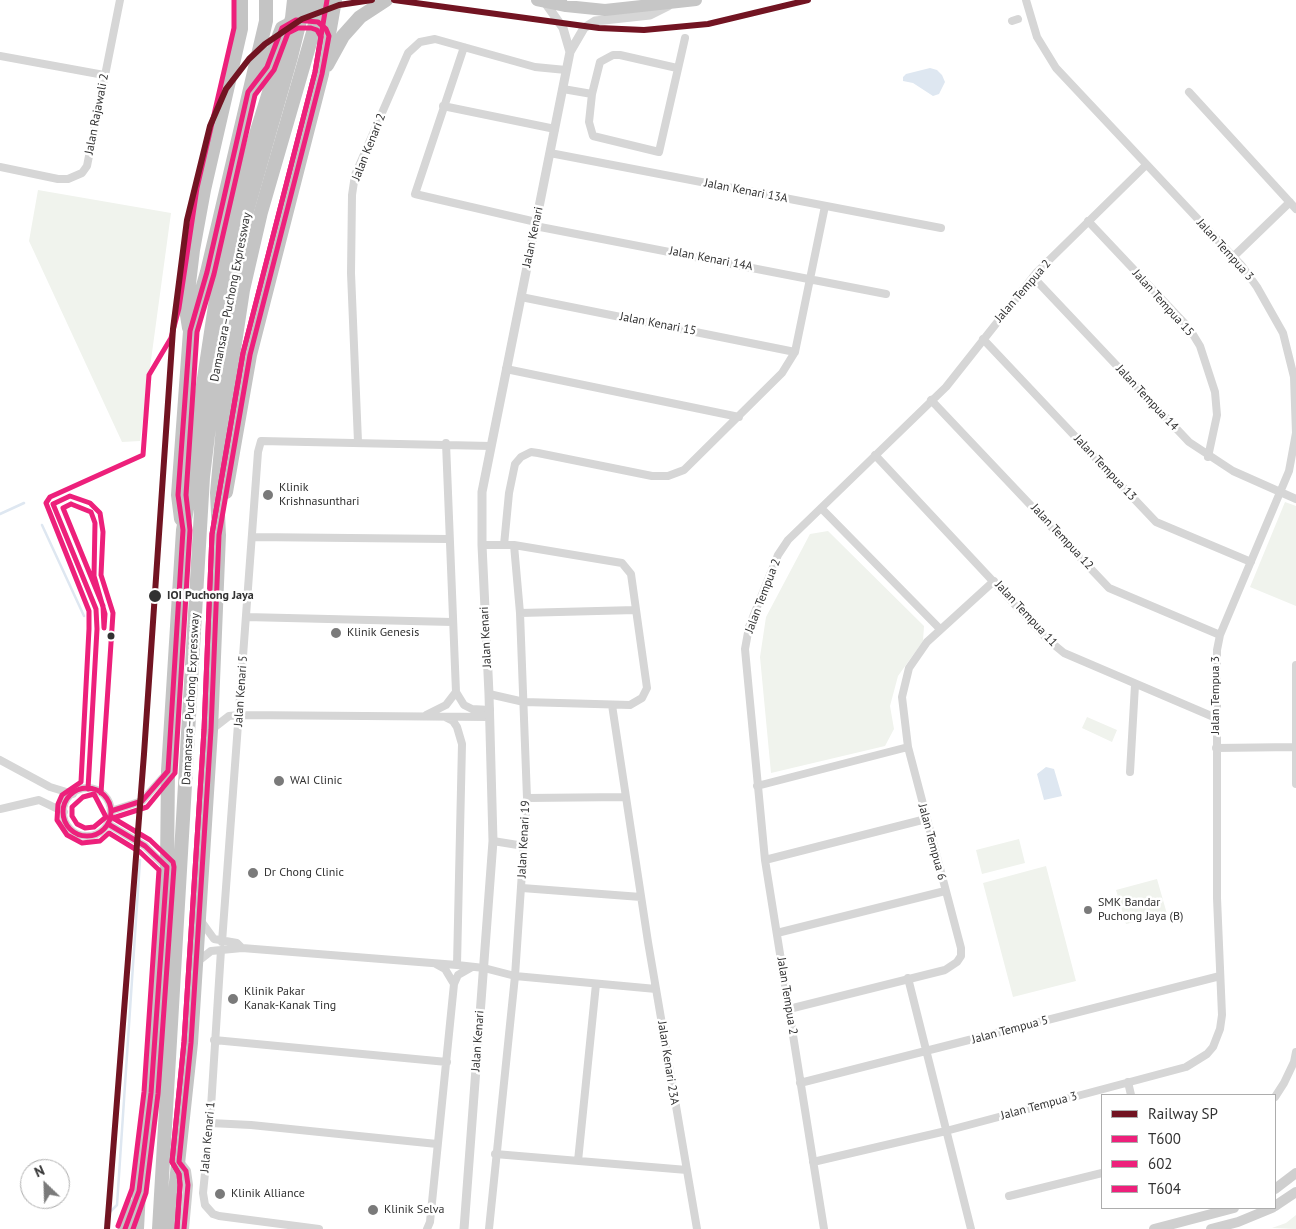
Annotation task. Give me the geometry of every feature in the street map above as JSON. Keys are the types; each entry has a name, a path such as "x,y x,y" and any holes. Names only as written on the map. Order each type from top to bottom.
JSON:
{"highway":[{"path":"190,331 186,309 193,250 204,190 241,29 241,0"},
{"path":"183,530 178,495 190,331 207,272 266,20 266,0"},
{"path":"266,20 277,0"},
{"name":"Damansara–Puchong Expressway","path":"137,1229 139,1191 151,1093 167,867 168,771 183,530 191,488 201,398 224,287 239,197 256,134 292,18 294,0"},
{"name":"Damansara–Puchong Expressway","path":"159,1229 204,468 220,350 224,287 292,57 305,0"},
{"path":"171,1229 191,1042 211,730 219,535 217,493 224,416 245,281 261,212 314,29 318,0"},
{"path":"219,535 250,354 322,74 335,0"},
{"path":"322,74 352,26 368,10 386,0"},
{"path":"541,1 605,10 696,0"},
{"path":"248,92 267,68 282,28 296,20 312,20 322,24 329,36"},
{"path":"200,550 213,456 224,416"},
{"path":"125,1229 139,1191"}],"main road":[{"path":"179,1162 186,1171 188,1185 184,1229"},
{"path":"1276,1188 1296,1173"},
{"path":"1276,1205 1296,1192"},
{"path":"1154,1229 1230,1209"},
{"path":"1211,1229 1238,1222 1268,1209"}],"street":[{"name":"Jalan Rajawali 2","path":"0,167 58,179 68,179 82,173 87,166 120,0"},
{"name":"Jalan Tempua 3","path":"813,1162 946,1131 1186,1067 1207,1054 1213,1047 1220,1029 1222,1015 1216,660 1220,635 1289,471 1296,433 1294,377 1283,333 1272,310 1233,257 1056,68 1037,37 1026,0"},
{"name":"Jalan Kenari","path":"541,1 564,28 570,52"},
{"name":"Jalan Kenari","path":"464,1229 493,841 490,714 482,544 482,492 570,52 584,28 595,21 650,15 676,3"},
{"path":"677,68 620,55 613,55 600,62 592,94 589,122 593,136 658,152 685,38"},
{"name":"Jalan Kenari 2","path":"358,442 351,273 352,195 355,175 408,53 426,40 464,47 535,67 566,70"},
{"path":"464,47 443,106 555,129"},
{"path":"0,56 104,75"},
{"path":"562,89 592,94"},
{"path":"1190,92 1296,209"},
{"name":"Jalan Kenari 14A","path":"443,106 416,194 536,224 886,294"},
{"name":"Jalan Kenari 13A","path":"550,153 941,228"},
{"name":"Jalan Tempua 2","path":"824,1229 765,860 745,649 750,626 783,546 946,386 1033,277 1146,165"},
{"path":"1233,257 1290,202"},
{"path":"504,545 515,464 520,457 531,452 652,476 668,476 684,470 782,373 795,352 824,206"},
{"name":"Jalan Tempua 15","path":"1088,221 1189,328 1200,346 1215,392 1216,415 1208,457"},
{"name":"Jalan Tempua 14","path":"1033,277 1189,442 1208,457 1233,471 1296,499"},
{"name":"Jalan Kenari 15","path":"521,297 795,352"},
{"name":"Jalan Tempua 13","path":"983,339 1156,522 1251,562"},
{"path":"506,370 739,417"},
{"name":"Jalan Tempua 12","path":"931,400 1110,588 1220,635"},
{"name":"Jalan Kenari 5","path":"221,946 258,452 261,441 358,442"},
{"path":"358,442 446,443 491,446"},
{"path":"446,443 448,539 456,692 464,705 490,714"},
{"name":"Jalan Tempua 11","path":"875,455 1047,639 1064,654 1216,718"},
{"path":"821,508 940,629"},
{"path":"252,537 448,539"},
{"path":"482,544 514,545 622,563 632,574 647,688 636,703 612,705 524,702 489,694"},
{"name":"Jalan Kenari 19","path":"488,1229 515,976 527,798 520,613 514,545"},
{"name":"Jalan Tempua 6","path":"789,1009 945,970 957,962 961,956 961,948 908,747 902,711 904,683 916,656 940,629 994,581"},
{"path":"520,613 636,610"},
{"path":"246,617 452,622"},
{"path":"1296,665 1296,784"},
{"path":"1130,772 1135,685"},
{"path":"425,716 446,705 456,692"},
{"name":"Jalan Kenari 23A","path":"612,705 656,990 697,1229"},
{"path":"211,730 229,716 239,715 443,716 490,714"},
{"path":"443,716 453,721 460,732 462,744 457,965"},
{"path":"757,786 908,747"},
{"path":"1216,748 1295,747"},
{"path":"0,760 50,787 73,794"},
{"path":"111,811 142,801 168,771"},
{"path":"80,790 95,790 106,798 111,811 108,824 98,834 84,836 67,825 64,812 68,798 73,794 80,790"},
{"path":"527,798 626,797"},
{"path":"0,809 39,800 64,812"},
{"path":"765,860 926,819"},
{"path":"108,824 145,846 167,867"},
{"path":"493,841 524,846"},
{"path":"522,888 641,897"},
{"path":"776,933 945,891"},
{"path":"198,914 209,935 221,946 233,950 242,948 457,965 484,968 515,976 656,990"},
{"path":"195,966 206,954 221,946"},
{"name":"Jalan Kenari 1","path":"221,946 210,1123 203,1193 205,1205 219,1216 320,1229"},
{"path":"434,963 445,969 454,984"},
{"path":"427,1229 430,1222 454,984 458,975 474,967"},
{"name":"Jalan Tempua 5","path":"800,1083 1220,976"},
{"path":"908,978 971,1229"},
{"path":"578,1161 596,984"},
{"path":"214,1040 447,1062"},
{"path":"1276,1095 1288,1075 1296,1052"},
{"path":"1128,1082 1131,1094"},
{"path":"210,1123 251,1125 437,1144"},
{"path":"495,1154 686,1170"},
{"path":"1009,1196 1101,1173"}],"shaded area":[{"path":"930,68 937,70 945,82 939,94 933,96 913,83 903,81 903,77 906,74"},
{"path":"38,190 171,213 140,441 122,442 29,241"},
{"path":"1285,502 1296,506 1296,606 1250,587"},
{"path":"828,531 924,626 923,641 898,676 890,706 894,729 885,746 771,773 760,657 766,617 810,534"},
{"path":"1087,717 1117,730 1112,742 1082,728"},
{"path":"1046,767 1054,769 1062,796 1044,800 1037,774"},
{"path":"1019,839 1025,863 982,874 976,850"},
{"path":"1046,866 1076,981 1013,997 983,883"},
{"path":"1157,879 1167,914 1126,924 1116,890"},
{"path":"1296,1215 1296,1229 1272,1228 1286,1223"}],"waterway":[{"path":"0,514 24,503"},
{"path":"42,525 84,616"},
{"path":"105,1229 106,1216 117,1205 140,860"}],"rail line":[{"name":"SP","path":"107,1229 144,754 173,329 187,220 210,126 226,89 249,59 265,44 302,19 339,5 372,0"},
{"name":"SP","path":"394,0 599,28 644,30 708,24 808,0"}],"transit line":[{"name":"T604","path":"118,1226 132,1189 144,1092 159,870 140,852 109,833 100,841 82,843 67,835 57,820 58,804 62,795 81,782 89,611 46,503 50,497 143,455 149,375 171,338 179,308 197,188 234,28 234,0"},
{"name":"T604","path":"177,1228 180,1185 179,1174 172,1162 184,1042 204,730 212,534 243,353 315,72 327,0"},
{"name":"T600","path":"111,811 142,801 168,771 183,530 178,495 190,331 207,272 248,92 267,67 282,28 296,20 318,22 326,29 329,36 322,74 250,355 219,535 211,730 191,1043 179,1162 186,1171 188,1185 184,1229"},
{"name":"602","path":"133,1229 146,1193 158,1094 174,867 173,862 150,840 113,818 147,807 175,773 190,530 186,495 197,332 214,274 255,95 274,70 288,33 298,28 311,28 317,30 321,37 315,72 243,353 212,534 204,730 184,1042 172,1162 179,1174 180,1185 177,1228"},
{"name":"T600","path":"88,789 97,629 96,609 53,504 70,496 90,503 100,513 103,532 101,575 113,613 101,793"},
{"name":"602","path":"71,504 63,508 103,606 104,628 105,614 94,576 95,523 91,512 71,504"},
{"name":"T600","path":"87,788 96,790 104,795 109,803 111,812 109,821 104,829 96,834 87,836 78,834 70,829 65,821 63,812 65,803 70,795 78,790 87,788"},
{"name":"602","path":"94,794 106,817 94,827 85,828 77,824 72,816 72,807 83,797 94,794"},
{"name":"T600","path":"108,824 145,846 167,867 151,1093 139,1191 125,1229"}],"place":[{"name":"Klinik Krishnasunthari","path":"268,495"},
{"name":"IOI Puchong Jaya","path":"155,596"},
{"name":"Klinik Genesis","path":"336,633"},
{"name":"WAI Clinic","path":"279,781"},
{"name":"Dr Chong Clinic","path":"253,873"},
{"name":"SMK Bandar Puchong Jaya (B)","path":"1088,910"},
{"name":"Klinik Pakar Kanak-Kanak Ting","path":"233,999"},
{"name":"Klinik Alliance","path":"220,1194"},
{"name":"Klinik Selva","path":"373,1210"}]}
